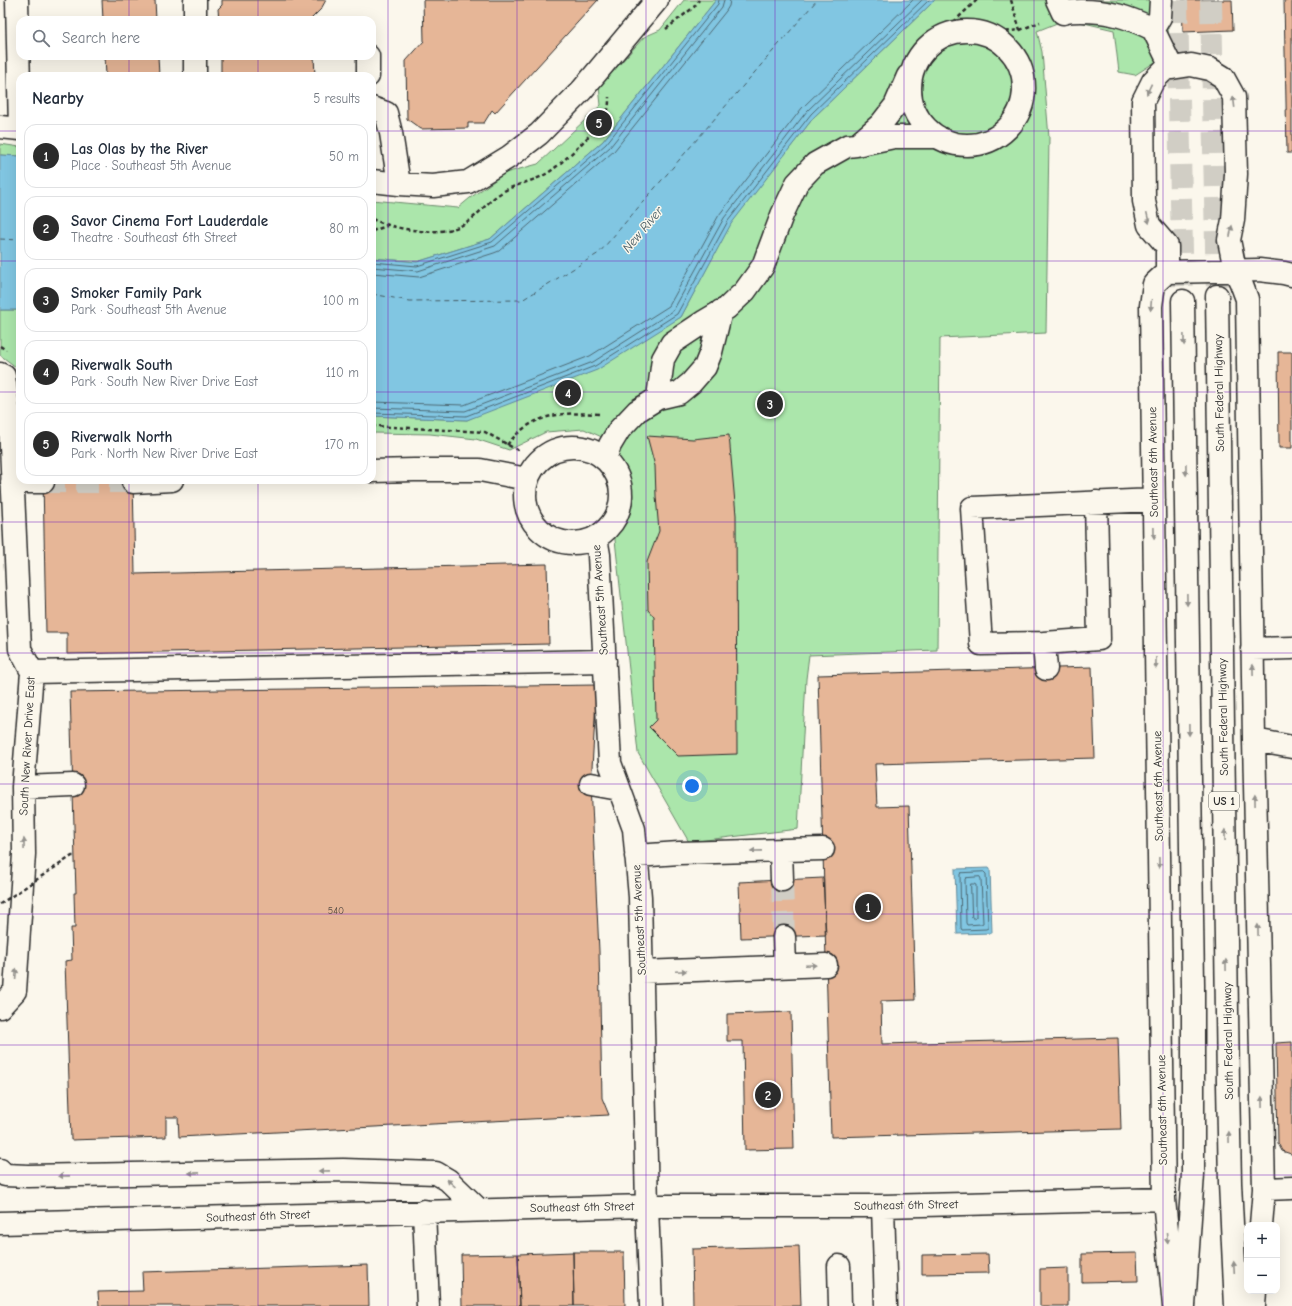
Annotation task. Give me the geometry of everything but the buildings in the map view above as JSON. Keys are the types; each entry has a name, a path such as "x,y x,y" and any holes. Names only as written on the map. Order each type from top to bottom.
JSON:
{"street":[{"path":"17,0 17,16"},
{"path":"195,0 195,16"},
{"path":"376,181 399,184 433,186 468,182 509,157 539,134 582,90 657,0"},
{"path":"1153,29 1160,17 1161,0"},
{"path":"1060,6 1068,11 1088,11 1114,14 1153,29 1172,68"},
{"path":"856,145 881,124 895,106 911,69 928,46 944,36 962,31 985,34 998,40 1012,52 1021,68 1025,87 1022,106 1013,122 999,135 982,143 963,145 944,140 928,130 916,115 910,97 911,69"},
{"path":"18,60 19,72"},
{"path":"194,60 195,72"},
{"path":"368,60 368,72"},
{"path":"1261,1222 1264,1188 1246,299 1242,283 1235,270 1229,240 1233,220 1236,174 1234,97 1223,77 1210,69 1191,65 1166,69 1153,81 1143,101 1144,201 1150,225 1167,246 1167,272 1235,270 1259,270 1284,273 1292,276"},
{"path":"376,109 386,113 391,133 399,184"},
{"path":"0,127 16,129"},
{"path":"658,398 663,359 672,343 722,311 745,291 763,266 782,215 797,183 815,164 847,146 894,137 938,137"},
{"name":"Southeast 6th Avenue","path":"1167,272 1154,284 1151,306 1164,1199 1174,1306"},
{"name":"South Federal Highway","path":"1217,296 1228,1084 1230,1183 1236,1306"},
{"path":"1183,301 1194,1069 1193,1174 1184,1306"},
{"path":"604,459 619,430 637,411 658,398 679,393 691,383 705,367 711,352 722,311"},
{"name":"South New River Drive East","path":"0,374 4,376 10,424 20,649 32,672 23,787 24,854 15,991 0,1007"},
{"path":"575,447 590,450 604,459 614,469 620,483 622,498 618,514 609,528 596,538 580,543 563,543 547,536 535,525 527,510 525,493 533,470 546,455 560,449 575,447"},
{"path":"376,471 533,470"},
{"path":"1096,502 1099,639 1044,643 981,644 972,508 1096,502 1154,500"},
{"name":"Southeast 5th Avenue","path":"596,538 600,555 610,763 634,829 640,897 647,1206 651,1306"},
{"path":"1044,643 1046,669"},
{"path":"1252,649 1292,648"},
{"path":"32,672 604,661"},
{"path":"1254,740 1292,747"},
{"path":"591,784 619,789"},
{"path":"23,787 73,785"},
{"path":"636,856 679,853 823,849"},
{"path":"781,851 782,880"},
{"path":"784,937 785,966"},
{"path":"642,972 826,965"},
{"path":"0,1170 5,1175 28,1176 343,1170 436,1172 448,1180 479,1210"},
{"path":"1264,1188 1292,1188"},
{"name":"Southeast 6th Street","path":"0,1223 647,1206 883,1206 1164,1199"},
{"path":"883,1206 886,1306"},
{"path":"424,1211 428,1306"},
{"path":"839,1266 840,1306"},
{"path":"1254,1306 1255,1294"}],"path":[{"path":"928,46 977,0"},
{"path":"1011,0 1020,30"},
{"path":"985,34 1020,30 1060,6"},
{"path":"376,230 387,226"},
{"path":"507,445 512,438 528,425 546,416 573,413 606,415 627,421"},
{"path":"376,426 485,432 507,445 533,470"},
{"path":"0,904 72,856 75,856"}],"green space":[{"path":"684,0 716,0 603,141 490,239 417,262 376,258 376,200 458,208 505,173 538,164 601,105 599,87 644,37 660,30"},
{"path":"935,0 1167,0 1169,53 1135,75 1119,72 1114,30 1067,19 1037,31 1042,52 1049,138 1046,333 940,338 937,650 809,655 806,679 798,829 689,842 638,753 604,438 584,429 546,432 509,450 476,439 430,434 376,433 376,416 467,420 681,317 731,223 814,117"},
{"path":"0,144 16,146 16,156 0,155"},
{"path":"0,310 16,310 16,367 0,355"}],"water":[{"name":"New River","path":"716,0 935,0 814,117 731,224 681,317 597,370 467,420 376,416 376,258 417,262 490,239 603,141"},
{"path":"0,155 16,156 16,310 0,310"},
{"path":"990,868 992,933 957,934 955,869"}],"ferry route":[{"path":"376,295 410,301 522,300 599,253 817,0"},
{"path":"0,239 16,240"}],"tunnel":[{"path":"1177,0 1183,301"},
{"path":"1211,0 1217,296"},
{"path":"782,880 784,937"}],"place":[{"name":"Riverwalk North","path":"599,123"},
{"name":"Riverwalk South","path":"568,393"},
{"name":"Smoker Family Park","path":"770,404"},
{"name":"Las Olas by the River","path":"868,907"},
{"name":"Savor Cinema Fort Lauderdale","path":"768,1095"}]}
